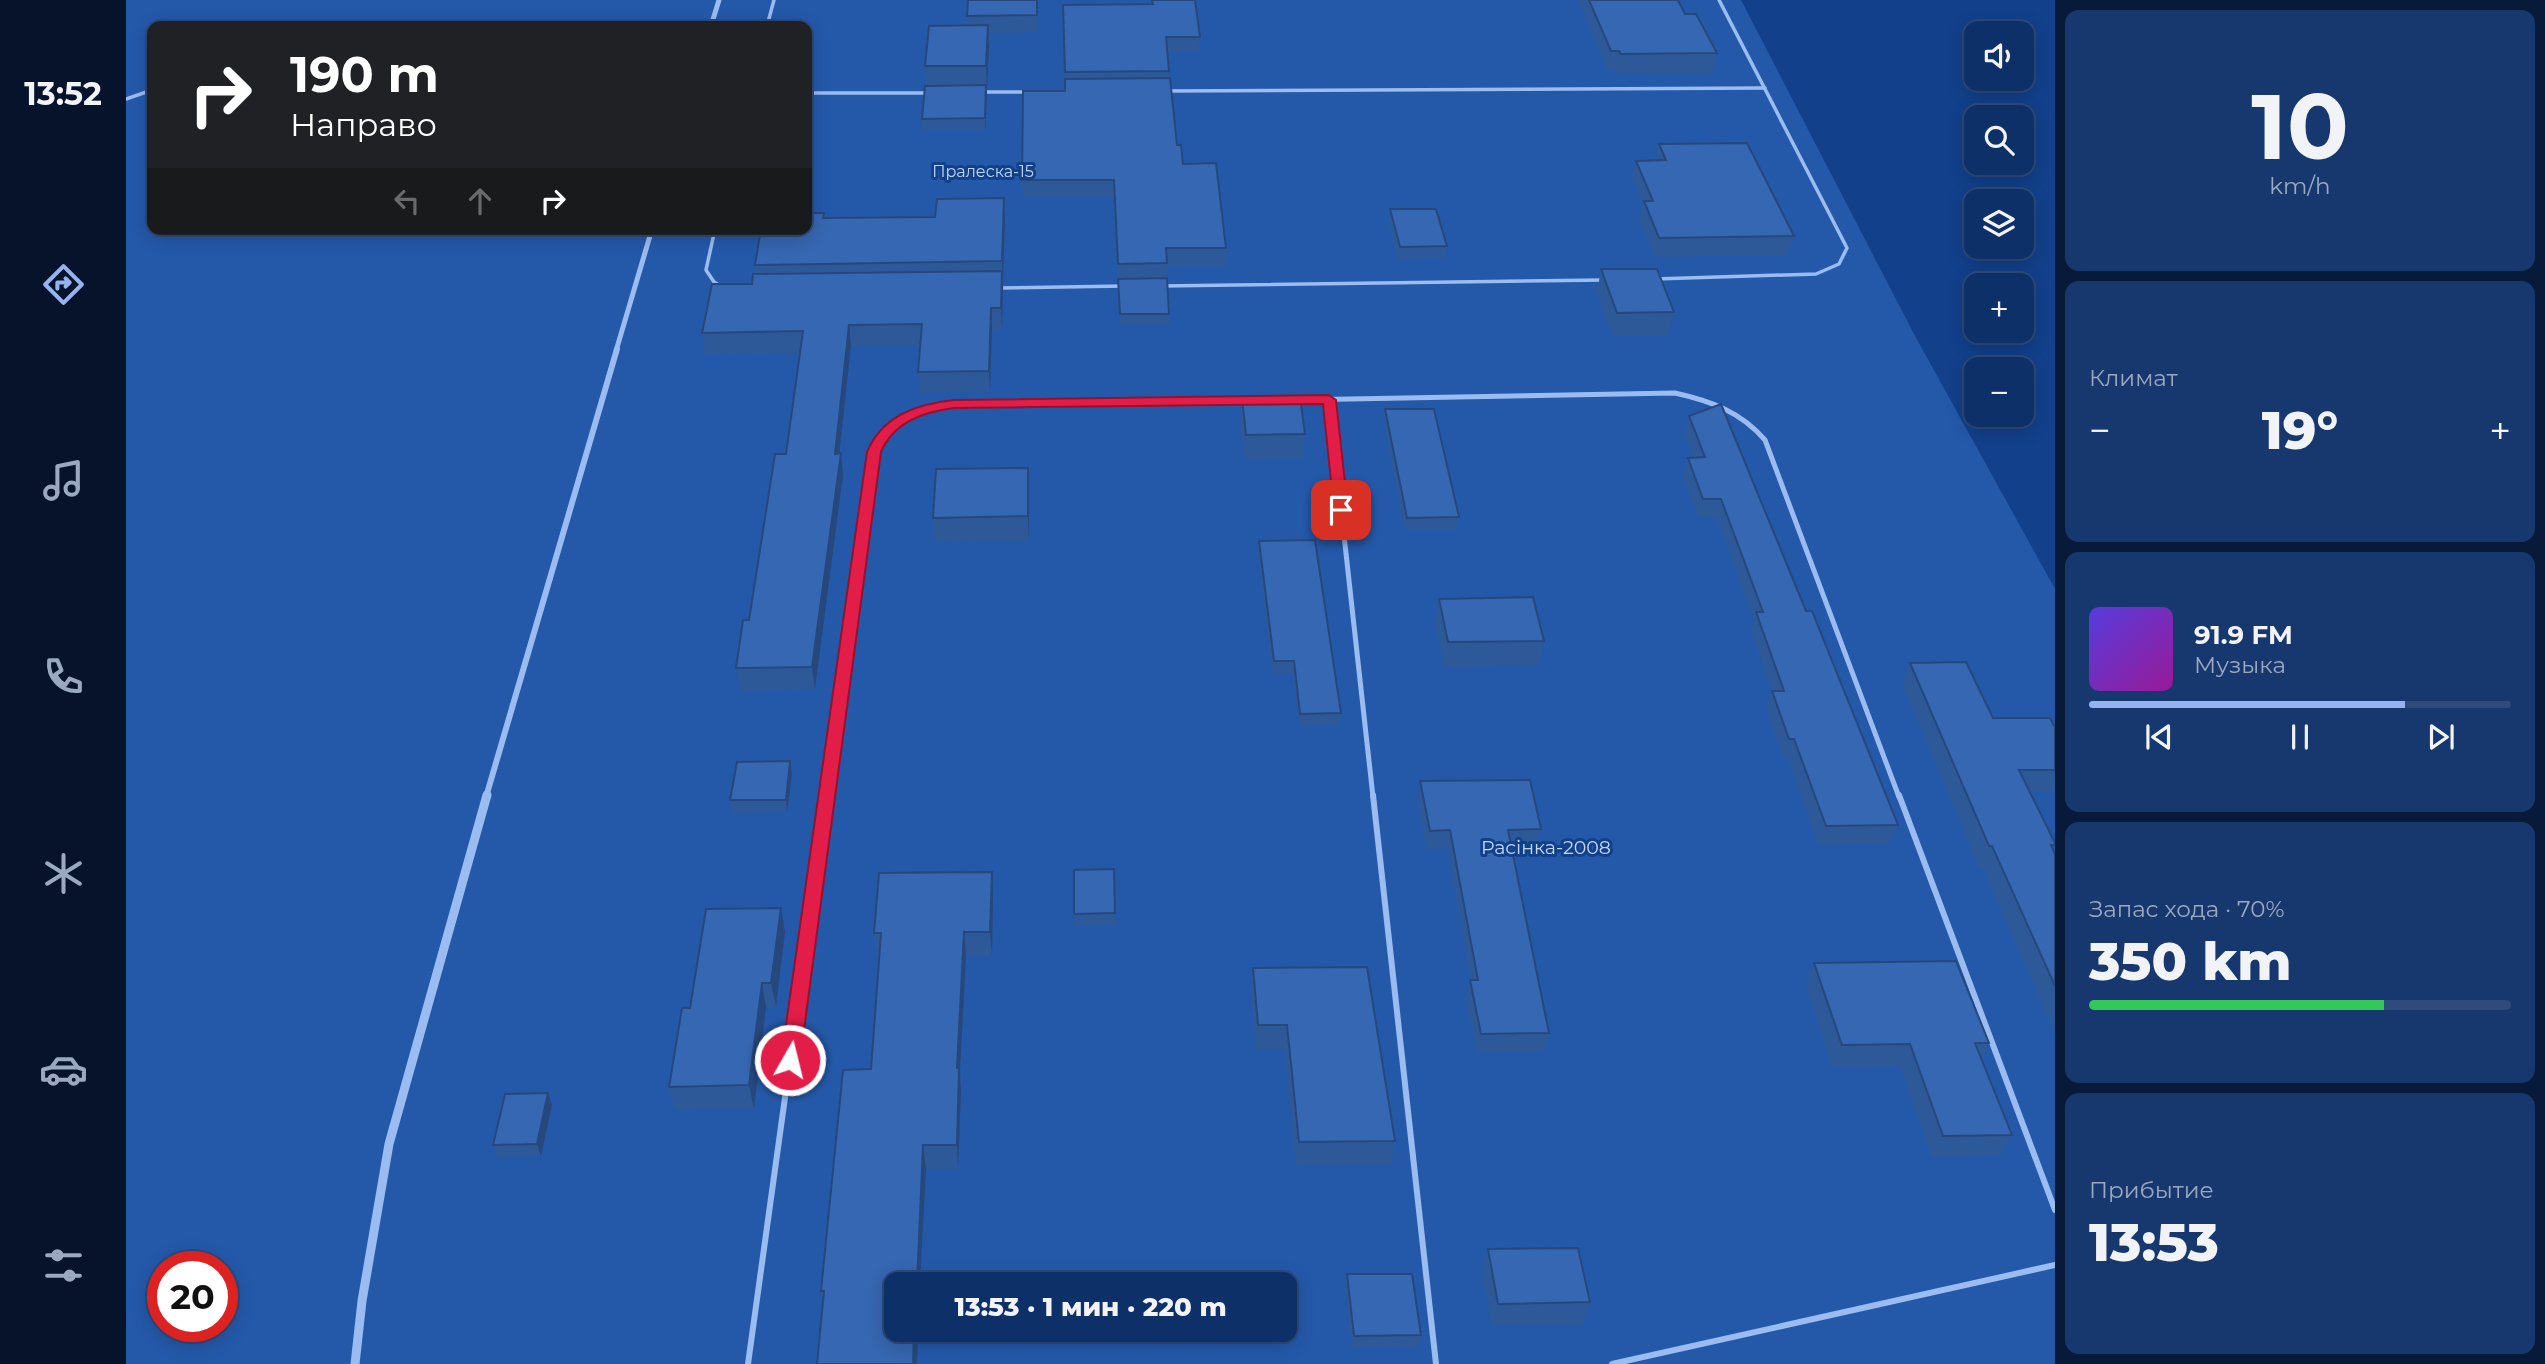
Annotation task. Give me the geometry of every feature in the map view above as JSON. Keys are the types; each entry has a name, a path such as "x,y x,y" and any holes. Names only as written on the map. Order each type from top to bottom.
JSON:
{"street":[{"path":"713,21 719,0"},
{"path":"355,1364 366,1274 389,1144 433,978 650,235"}],"lane":[{"path":"768,21 774,0"},
{"path":"1646,279 1801,276 1831,270 1844,256 1847,248 1719,0"},
{"path":"1154,91 1765,88"},
{"path":"126,99 147,92"},
{"path":"974,92 1029,92"},
{"path":"812,93 932,93"},
{"path":"713,235 705,268 708,278 718,286 733,290"},
{"path":"1156,286 1618,279"},
{"path":"988,288 1128,286"},
{"path":"1287,400 1675,393 1721,405 1756,427 1765,440 2055,1210"},
{"path":"748,1364 874,452 880,437 894,423 913,413 954,404 1260,400"},
{"path":"1329,400 1436,1364"},
{"path":"1612,1364 2055,1265"}],"green space":[{"name":"Расінка-2008","path":"126,0 1741,0 1915,336 2055,589 2055,1364 126,1364"}],"building":[{"path":"968,0 1037,0 1037,15 967,16"},
{"path":"1152,0 1195,0 1200,37 1166,37 1169,71 1065,72 1063,5 1153,4"},
{"path":"1589,0 1678,0 1685,14 1696,14 1717,53 1621,54 1619,51 1611,51"},
{"path":"988,25 986,66 925,66 929,26"},
{"path":"1170,78 1177,145 1181,145 1183,164 1216,163 1226,248 1166,248 1167,263 1118,264 1114,180 1022,180 1023,91 1065,91 1065,79"},
{"path":"986,85 985,118 922,119 925,86"},
{"path":"1747,143 1794,236 1659,238 1644,201 1653,201 1636,161 1666,160 1659,144"},
{"path":"1004,198 1002,261 755,265 760,235 812,235 812,213 824,213 823,218 935,217 937,199"},
{"path":"1390,209 1436,209 1447,246 1400,247"},
{"path":"1601,269 1657,269 1674,312 1617,313"},
{"path":"1002,271 1001,308 991,308 989,371 918,372 922,324 849,325 835,454 841,453 812,667 736,668 743,620 749,620 775,454 786,454 803,331 702,333 712,284 752,284 753,274"},
{"path":"1167,278 1169,314 1120,314 1118,279"},
{"path":"1300,397 1305,434 1246,435 1242,398"},
{"path":"1721,404 1806,611 1812,611 1898,825 1826,826 1794,739 1789,739 1772,691 1784,691 1756,612 1763,612 1721,499 1703,499 1688,458 1705,457 1689,416"},
{"path":"1385,409 1434,409 1459,517 1407,518"},
{"path":"1028,468 1028,516 933,518 936,469"},
{"path":"1315,540 1341,713 1300,714 1294,661 1274,661 1259,541"},
{"path":"1533,597 1544,641 1448,642 1439,599"},
{"path":"1966,662 1993,718 2050,718 2055,727 2055,770 2019,770 2055,843 2051,845 2055,854 2055,986 1992,846 1989,846 1910,663"},
{"path":"790,761 786,800 730,800 737,762"},
{"path":"1530,780 1541,829 1508,830 1549,1033 1481,1034 1470,980 1478,980 1450,830 1430,831 1420,781"},
{"path":"1114,869 1115,913 1074,914 1074,870"},
{"path":"992,872 990,932 964,932 957,1068 957,1145 923,1145 918,1272 884,1272 884,1342 914,1342 913,1364 817,1364 824,1291 821,1291 843,1070 871,1069 881,933 874,933 879,873"},
{"path":"781,908 771,983 762,983 749,1085 669,1087 682,1008 690,1008 706,909"},
{"path":"1956,961 1989,1043 1975,1043 2012,1135 1943,1136 1910,1044 1842,1045 1814,963"},
{"path":"1367,967 1395,1141 1299,1142 1287,1025 1258,1025 1253,968"},
{"path":"548,1093 537,1144 493,1145 505,1094"},
{"path":"1578,1248 1590,1302 1498,1304 1488,1249"},
{"path":"1347,1274 1412,1274 1421,1335 1354,1336"}],"route":[{"path":"790,1060 874,452 880,437 894,423 931,407 954,404 1329,400 1341,510"}],"park label":[{"name":"Пралеска-15","path":"983,171"}]}
